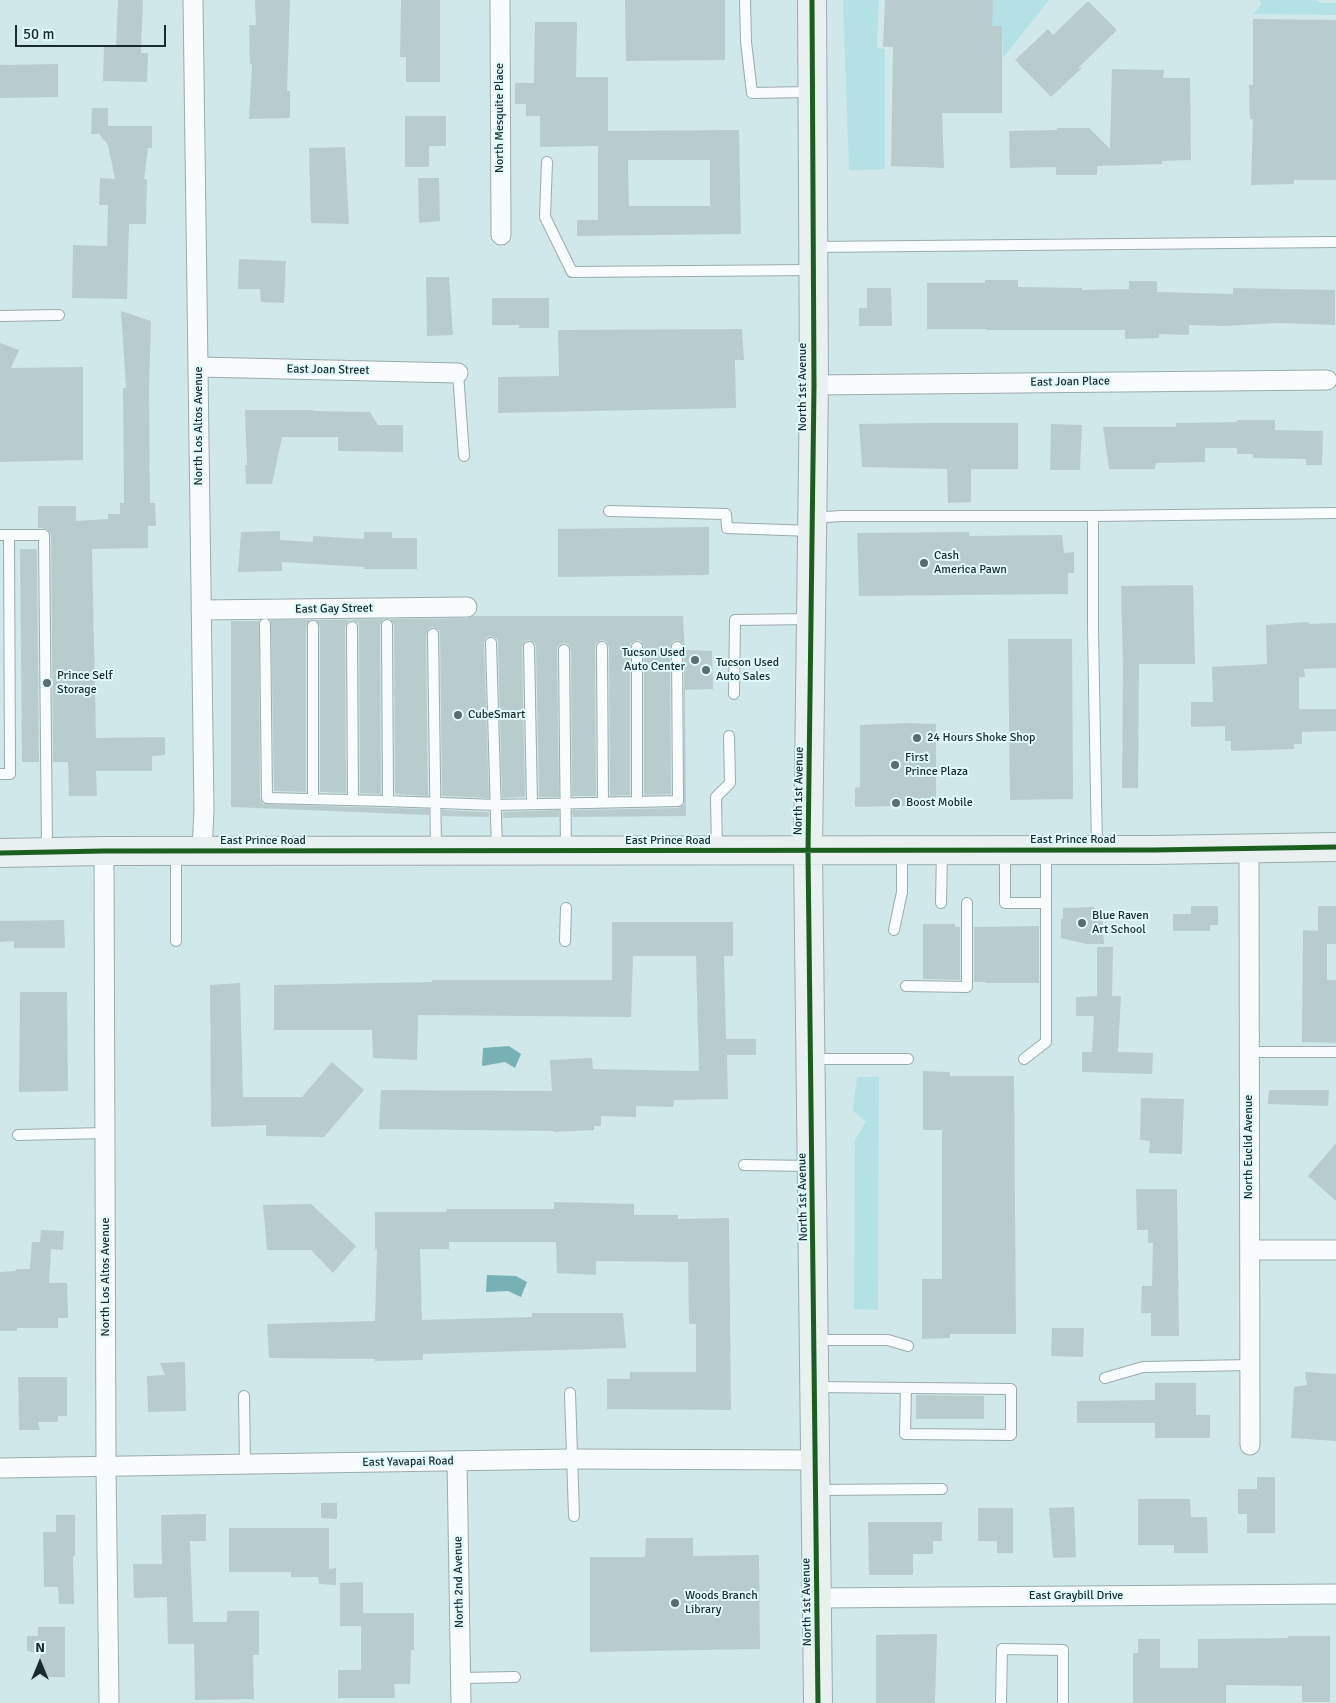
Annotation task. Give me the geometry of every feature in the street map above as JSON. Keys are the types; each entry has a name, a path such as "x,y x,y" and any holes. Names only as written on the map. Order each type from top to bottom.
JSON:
{"main road":[{"name":"North 1st Avenue","path":"812,0 814,385 808,851 818,1703"},
{"name":"East Prince Road","path":"0,853 104,850 942,851 1336,847"}],"street":[{"name":"North Los Altos Avenue","path":"189,851 204,810 193,0"},
{"name":"North Mesquite Place","path":"500,0 501,235"},
{"name":"East Joan Street","path":"199,367 458,373"},
{"name":"East Joan Place","path":"814,385 1327,380"},
{"name":"East Gay Street","path":"200,610 467,607"},
{"name":"North Euclid Avenue","path":"1249,849 1250,1445"},
{"name":"North Los Altos Avenue","path":"104,850 108,1703"},
{"path":"1250,1250 1336,1250"},
{"name":"East Yavapai Road","path":"0,1468 571,1459 816,1460"},
{"name":"North 2nd Avenue","path":"457,1461 461,1703"},
{"name":"East Graybill Drive","path":"817,1598 1336,1594"}],"lane":[{"path":"744,0 746,42 752,93 812,92"},
{"path":"547,162 545,217 572,272 813,258 1336,242"},
{"path":"0,316 59,315"},
{"path":"458,373 464,456"},
{"path":"609,511 726,514 727,528 812,525 842,516 1093,516 1336,513"},
{"path":"1093,516 1097,850"},
{"path":"0,774 10,774 5,535 44,535 48,852"},
{"path":"734,694 734,620 811,619"},
{"path":"265,624 266,798 496,805 678,801 677,647"},
{"path":"386,801 388,801 387,625"},
{"path":"313,626 313,799"},
{"path":"352,628 353,800"},
{"path":"433,634 436,851"},
{"path":"491,643 497,851"},
{"path":"529,647 532,804"},
{"path":"602,647 602,802"},
{"path":"637,647 637,802"},
{"path":"564,650 566,851"},
{"path":"717,851 716,797 730,782 729,736"},
{"path":"1005,850 1005,903 1046,903"},
{"path":"1024,1060 1046,1042 1046,850"},
{"path":"176,941 189,851"},
{"path":"894,930 902,892 902,851"},
{"path":"941,903 942,851"},
{"path":"906,986 967,987 967,903"},
{"path":"565,941 566,908"},
{"path":"1249,1052 1336,1052"},
{"path":"811,1060 908,1059"},
{"path":"18,1135 105,1134"},
{"path":"744,1165 812,1166"},
{"path":"814,1340 888,1340 908,1346"},
{"path":"1105,1378 1143,1366 1250,1365"},
{"path":"815,1387 1011,1389 1011,1435 905,1434 906,1388"},
{"path":"570,1393 574,1516"},
{"path":"244,1396 245,1464"},
{"path":"816,1490 942,1489"},
{"path":"1001,1703 1002,1649 1063,1650 1063,1703"},
{"path":"461,1678 515,1677"}],"shaded area":[{"path":"843,0 879,0 877,43 878,48 885,49 885,169 849,170"},
{"path":"993,0 1049,0 1003,58 1002,26 956,26 955,4 993,5"},
{"path":"1261,0 1316,0 1321,3 1336,3 1336,15 1253,14 1261,5"},
{"path":"509,1046 521,1054 515,1068 505,1062 482,1066 483,1048"},
{"path":"857,1077 879,1077 878,1310 854,1309 855,1140 866,1122 853,1111"},
{"path":"487,1275 516,1276 527,1282 521,1297 508,1291 486,1292"}],"building":[{"path":"118,0 143,0 141,53 148,53 147,82 103,81 104,47 116,47"},
{"path":"255,0 290,0 287,91 290,91 290,118 249,119 252,64 250,64 249,25 256,25"},
{"path":"401,0 440,0 440,82 406,82 406,57 400,57"},
{"path":"625,0 725,0 725,60 626,61"},
{"path":"885,0 993,0 992,26 1002,26 1002,113 942,113 944,168 891,166 893,47 883,47"},
{"path":"1088,1 1117,30 1078,68 1082,68 1051,97 1015,60 1048,29 1053,35"},
{"path":"1253,19 1336,20 1336,180 1294,180 1294,184 1251,185 1253,119 1250,119 1249,85 1253,85"},
{"path":"535,22 577,22 576,77 608,77 608,131 739,130 741,234 577,236 577,220 598,220 598,146 540,147 540,116 526,116 526,104 515,104 515,83 534,83","holes":["628,160 710,160 710,206 629,206"]},
{"path":"58,64 58,97 0,98 0,65"},
{"path":"1112,69 1164,70 1163,78 1190,78 1191,160 1162,161 1162,164 1097,166 1097,175 1056,175 1056,167 1010,168 1009,131 1089,128 1110,149"},
{"path":"92,108 108,108 108,126 152,126 152,148 148,148 144,179 147,179 146,224 129,224 127,299 72,298 73,245 107,246 108,205 99,205 100,178 115,179 108,145 99,134 91,134"},
{"path":"405,116 446,116 446,146 429,146 429,167 405,167"},
{"path":"345,147 349,224 311,223 309,148"},
{"path":"418,178 439,178 440,221 419,223"},
{"path":"239,259 286,261 284,303 261,302 260,289 238,289"},
{"path":"426,277 449,277 453,335 427,336"},
{"path":"985,280 1018,280 1018,287 1082,288 1082,290 1129,289 1129,281 1157,281 1157,292 1233,294 1233,288 1335,290 1335,325 1278,323 1224,326 1189,325 1189,335 1159,334 1159,338 1125,339 1125,330 927,329 927,283 985,283"},
{"path":"867,288 891,288 892,326 859,326 859,308 867,308"},
{"path":"492,298 549,298 549,328 518,328 520,325 492,325"},
{"path":"121,311 151,321 149,388 150,503 155,503 156,526 148,526 148,548 92,549 96,738 165,737 165,755 152,756 152,771 96,771 97,796 69,796 68,762 53,762 51,535 47,529 38,528 38,506 76,506 76,521 108,519 108,514 120,514 120,503 124,503 123,388 126,388"},
{"path":"742,329 744,360 735,360 736,408 498,413 498,377 559,376 558,330"},
{"path":"0,343 19,350 11,368 83,367 83,460 0,462"},
{"path":"245,410 370,412 378,425 403,425 403,452 338,451 338,437 282,437 272,484 246,484"},
{"path":"1237,420 1275,420 1275,430 1323,431 1322,465 1306,465 1306,459 1253,458 1253,454 1237,454 1237,448 1205,448 1205,462 1156,463 1155,469 1109,469 1103,427 1176,427 1176,423 1237,422"},
{"path":"1018,423 1018,469 971,469 971,502 948,503 947,469 862,467 859,424"},
{"path":"1051,424 1082,425 1080,470 1050,470"},
{"path":"709,527 709,575 558,577 558,529"},
{"path":"280,531 280,540 313,542 313,536 364,539 364,532 392,532 392,538 417,538 417,569 364,569 364,567 282,562 282,571 238,572 241,532"},
{"path":"969,532 969,536 1062,535 1064,553 1074,552 1074,573 1068,573 1068,594 859,596 857,533"},
{"path":"20,549 37,549 39,762 22,762"},
{"path":"1193,585 1195,664 1139,664 1138,788 1122,788 1123,665 1121,586"},
{"path":"473,616 683,616 685,650 712,651 713,689 685,690 686,816 573,817 572,810 678,808 684,805 684,647 683,643 677,640 673,641 670,647 671,794 644,795 644,647 641,641 637,640 631,643 630,647 630,795 610,796 609,647 606,641 601,640 596,643 595,647 596,796 572,796 571,650 568,644 563,643 558,646 557,650 559,797 539,797 536,647 535,643 529,640 525,641 522,647 525,797 502,798 498,643 497,639 491,636 487,637 484,643 489,798 442,796 440,634 439,630 433,627 429,628 426,634 428,796 395,794 394,625 390,619 467,618"},
{"path":"383,619 380,625 381,794 360,793 359,627 358,623 352,620 348,621 345,627 346,793 320,792 320,626 316,620"},
{"path":"271,620 310,620 306,626 306,792 274,791"},
{"path":"231,621 259,621 260,798 263,804 429,809 429,815 231,807"},
{"path":"1309,622 1309,624 1336,623 1336,668 1304,669 1305,677 1299,677 1299,709 1336,709 1336,731 1302,732 1302,744 1294,744 1294,749 1231,751 1231,741 1225,741 1225,726 1191,727 1191,702 1213,702 1212,667 1267,664 1266,625"},
{"path":"1008,639 1072,639 1073,799 1010,800"},
{"name":"First Prince Plaza","path":"936,724 936,805 855,807 855,788 860,787 860,725"},
{"path":"442,810 489,812 489,817 442,816"},
{"path":"559,810 559,817 503,818 503,812"},
{"path":"1191,906 1218,906 1218,925 1210,925 1210,931 1173,931 1173,914 1191,914"},
{"path":"1318,906 1336,906 1336,944 1327,944 1327,980 1336,980 1336,1043 1302,1042 1303,930 1318,931"},
{"name":"Blue Raven Art School","path":"1094,907 1094,914 1102,914 1104,944 1086,944 1061,938 1063,908"},
{"path":"64,920 65,948 14,948 14,941 0,942 0,921"},
{"path":"612,922 733,922 733,956 724,956 726,1039 756,1039 756,1055 727,1055 728,1099 674,1100 673,1107 636,1106 636,1117 601,1116 601,1126 594,1126 594,1130 554,1132 379,1129 381,1090 552,1091 550,1060 592,1058 593,1069 699,1071 696,956 633,956 631,1017 418,1015 417,1060 373,1058 372,1030 274,1030 274,985 432,982 432,980 612,980"},
{"path":"923,924 955,924 955,927 960,927 960,980 923,979"},
{"path":"1039,926 1039,983 974,982 974,927"},
{"path":"1097,947 1113,947 1112,996 1121,996 1118,1052 1153,1053 1152,1074 1082,1072 1082,1052 1092,1052 1094,1016 1076,1016 1076,997 1097,996"},
{"path":"240,983 243,1097 302,1097 332,1062 364,1090 324,1137 266,1136 266,1125 211,1127 210,985"},
{"path":"20,992 67,992 68,1091 19,1092"},
{"path":"923,1071 950,1072 950,1076 1014,1076 1016,1334 950,1334 950,1338 922,1339 922,1279 942,1279 942,1130 923,1130"},
{"path":"1269,1090 1329,1090 1328,1106 1268,1104"},
{"path":"1141,1098 1184,1099 1182,1154 1149,1153 1150,1141 1140,1140"},
{"path":"1336,1143 1336,1201 1308,1176"},
{"path":"1136,1189 1177,1189 1179,1336 1151,1336 1151,1313 1141,1313 1142,1286 1152,1286 1153,1243 1148,1243 1148,1230 1137,1230"},
{"path":"554,1202 634,1204 634,1215 678,1215 678,1219 729,1218 731,1410 607,1409 607,1379 630,1379 630,1372 696,1372 696,1324 689,1324 688,1262 596,1261 596,1275 557,1273 556,1242 449,1242 449,1249 420,1249 422,1320 532,1317 532,1313 623,1313 626,1348 423,1354 423,1360 375,1361 375,1359 269,1358 267,1324 375,1321 377,1249 375,1249 375,1212 446,1212 447,1209 554,1209"},
{"path":"311,1204 356,1246 333,1273 311,1250 267,1250 263,1205"},
{"path":"41,1230 64,1231 63,1250 51,1249 49,1283 67,1283 68,1318 58,1318 58,1328 17,1328 17,1331 0,1331 0,1272 30,1269 32,1242 40,1242"},
{"path":"1052,1328 1084,1328 1083,1357 1051,1356"},
{"path":"185,1362 186,1411 148,1412 147,1376 165,1375 160,1363"},
{"path":"1305,1372 1336,1374 1336,1441 1291,1438 1294,1387 1307,1385"},
{"path":"18,1377 67,1377 67,1416 58,1416 58,1422 38,1422 40,1430 19,1430"},
{"path":"1155,1383 1196,1383 1196,1415 1210,1415 1210,1438 1155,1438 1155,1423 1077,1423 1077,1401 1155,1400"},
{"path":"916,1395 984,1396 984,1419 916,1419"},
{"path":"1257,1477 1275,1477 1275,1533 1247,1533 1247,1514 1238,1514 1238,1489 1257,1489"},
{"path":"1138,1499 1190,1499 1191,1517 1207,1517 1208,1553 1174,1553 1174,1545 1138,1545"},
{"path":"321,1503 337,1503 337,1519 321,1518"},
{"path":"1074,1507 1076,1557 1053,1558 1049,1508"},
{"path":"978,1508 1013,1508 1013,1553 997,1553 997,1541 978,1541"},
{"path":"206,1514 206,1541 190,1541 193,1622 227,1622 227,1611 259,1611 259,1655 253,1655 254,1699 195,1700 194,1644 168,1644 167,1597 134,1598 133,1564 162,1564 161,1515"},
{"path":"56,1515 75,1515 75,1556 73,1556 74,1604 59,1604 58,1587 44,1587 43,1532 56,1532"},
{"path":"868,1522 942,1522 942,1541 933,1541 933,1554 913,1554 913,1575 869,1575"},
{"path":"229,1528 329,1528 329,1569 336,1568 336,1585 319,1584 318,1577 291,1577 291,1572 229,1572"},
{"name":"Woods Branch Library","path":"646,1538 693,1538 693,1556 759,1555 760,1649 590,1652 590,1557 645,1557"},
{"path":"363,1582 363,1613 414,1613 414,1650 411,1650 410,1684 394,1684 395,1698 338,1698 338,1670 361,1670 361,1626 340,1626 340,1583"},
{"path":"38,1627 65,1627 65,1677 41,1677 40,1654 27,1651 27,1636 38,1636"},
{"path":"937,1634 935,1703 876,1703 876,1635"},
{"path":"1288,1636 1330,1636 1330,1702 1302,1702 1302,1686 1226,1685 1226,1703 1133,1703 1133,1653 1138,1653 1138,1639 1160,1639 1160,1668 1198,1668 1198,1639 1288,1638"}],"cycle path":[{"path":"812,0 814,385 808,851 818,1703"},
{"path":"0,853 104,851 1154,850 1336,847"}],"place":[{"name":"Cash America Pawn","path":"924,563"},
{"name":"Tucson Used Auto Center","path":"695,660"},
{"name":"Tucson Used Auto Sales","path":"706,670"},
{"name":"Prince Self Storage","path":"47,683"},
{"name":"CubeSmart","path":"458,715"},
{"name":"24 Hours Shoke Shop","path":"917,738"},
{"name":"First Prince Plaza","path":"895,765"},
{"name":"Boost Mobile","path":"896,803"},
{"name":"Blue Raven Art School","path":"1082,923"},
{"name":"Woods Branch Library","path":"675,1603"}]}
